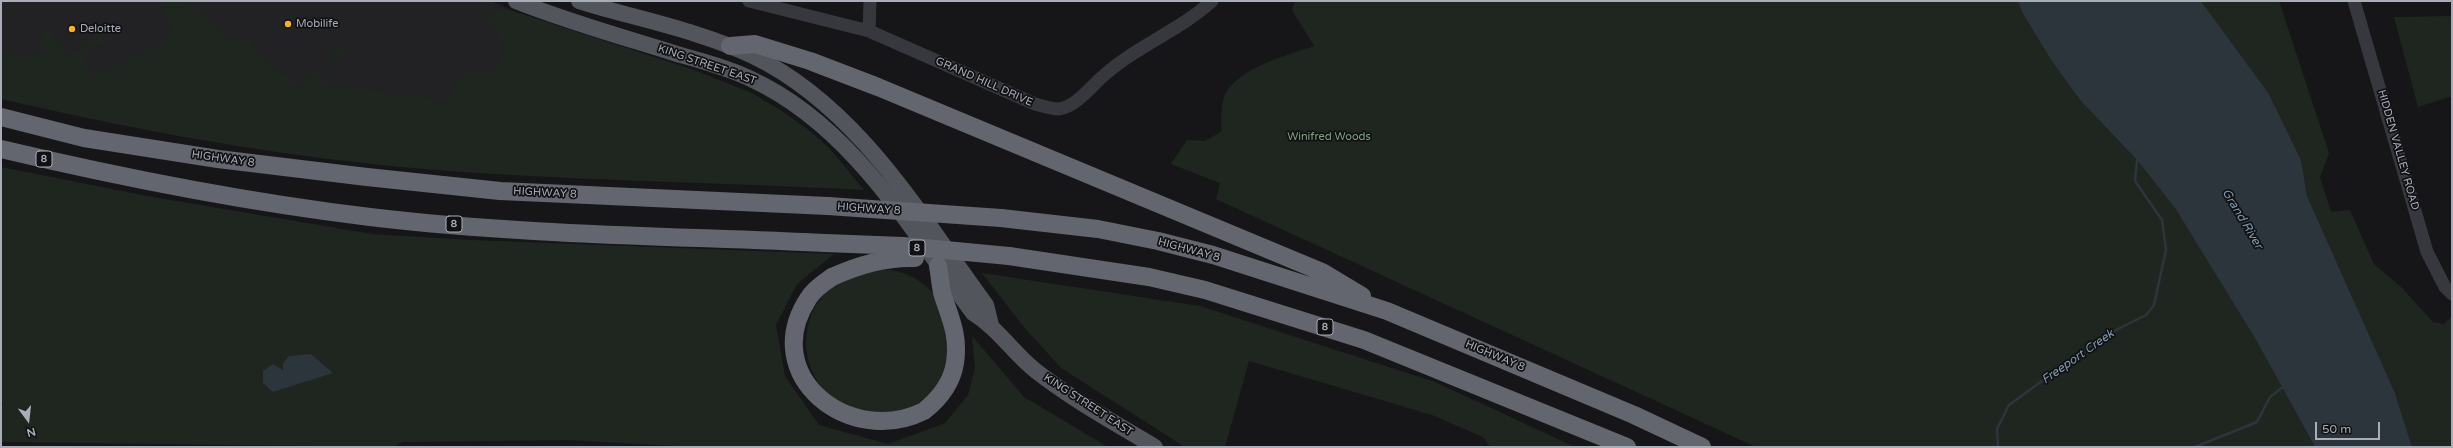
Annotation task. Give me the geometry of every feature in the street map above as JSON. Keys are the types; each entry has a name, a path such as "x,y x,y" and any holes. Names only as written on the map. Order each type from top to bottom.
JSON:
{"highway":[{"path":"730,46 755,44 810,61 878,87 1322,272 1386,311"},
{"name":"HIGHWAY 8","path":"1,117 84,138 218,159 500,191 828,206 1001,218 1098,229 1158,241 1213,255 1386,311 1634,415 1702,447"},
{"name":"8","path":"1,149 87,170 219,196 372,217 501,228 903,246 1009,256 1149,277 1205,290 1364,340 1627,447"},
{"path":"1,154 87,170"},
{"path":"938,266 943,295 955,332 955,365 950,378 936,401 915,417 887,427 870,428 855,426 828,413 807,392 800,378 795,362 794,331 808,298 832,277 852,268 890,259 987,261 1009,256"}],"main road":[{"name":"KING STREET EAST","path":"516,1 574,22 711,64 751,79 780,94 828,129 850,150 874,179 973,313 991,324 1034,369 1062,391 1155,447"},
{"name":"KING STREET EAST","path":"579,1 730,46 776,68 800,83 838,114 859,136 986,305 991,324"}],"street":[{"name":"GRAND HILL DRIVE","path":"749,1 869,31 1035,104 1059,109 1073,102 1116,64 1157,38 1189,21 1212,1"},
{"path":"869,31 870,1"},
{"name":"HIDDEN VALLEY ROAD","path":"2354,1 2427,252 2445,287 2452,294"}],"shaded area":[{"path":"1,1 491,1 509,9 510,53 494,78 442,120 1,65"}],"green space":[{"path":"158,1 185,1 229,38 237,40 248,37 261,58 302,87 311,75 314,77 341,43 346,48 318,74 334,87 358,87 409,98 418,93 440,103 447,103 463,73 492,74 506,51 492,25 484,21 491,13 504,8 694,70 752,93 782,111 810,131 831,150 864,190 494,174 371,164 325,159 185,137 1,99 1,60 3,60 5,54 26,58 32,53 38,54 43,32 49,30 68,56 99,38 97,33 99,32 104,43 84,54 90,70 103,73 126,59 123,53 130,57 137,56 171,35 173,26"},
{"name":"Winifred Woods","path":"1295,1 2018,1 2022,12 2051,60 2080,100 2137,160 2175,208 2256,340 2315,447 1756,447 1216,199 1220,183 1171,164 1187,140 1204,141 1221,132 1223,99 1231,86 1240,77 1278,58 1314,46 1292,10"},
{"path":"2201,1 2279,1 2329,153 2320,177 2331,212 2350,210 2374,264 2402,288 2433,322 2444,324 2452,316 2452,447 2412,447 2395,393 2307,196 2301,160 2269,94"},
{"path":"2452,16 2452,96 2418,107 2394,17"},
{"path":"1,167 147,196 372,234 472,240 834,254 797,284 776,325 785,376 819,425 888,444 945,423 968,395 975,368 972,336 1024,397 1108,447 693,447 568,440 403,442 393,447 1,442 1,406 3,406 1,397","holes":["284,370 333,372 273,392"]},
{"path":"879,269 900,272 907,275 925,286 935,296 949,321 952,342 949,363 946,370 935,388 925,398 900,412 879,415 858,412 851,409 833,398 823,388 809,363 806,342 809,321 812,314 823,296 833,286 858,272"},
{"path":"982,273 1200,306 1435,382 1575,447 1490,447 1483,437 1432,415 1249,361 1225,447 1185,447 1061,368 1023,326"}],"water":[{"name":"Grand River","path":"2018,1 2201,1 2269,94 2301,160 2307,196 2395,393 2412,447 2315,447 2256,340 2175,208 2137,160 2080,100 2051,60 2022,12"},
{"path":"311,354 333,373 273,392 263,383 263,371 273,364 283,370 283,363 289,356"}],"waterway":[{"name":"Freeport Creek","path":"1998,447 1997,429 2009,405 2104,336 2146,315 2154,305 2166,250 2162,220 2135,181 2137,160"},
{"path":"2195,447 2257,422 2270,397 2283,387"}],"place":[{"name":"Mobilife","path":"288,24"},
{"name":"Deloitte","path":"72,29"}]}
